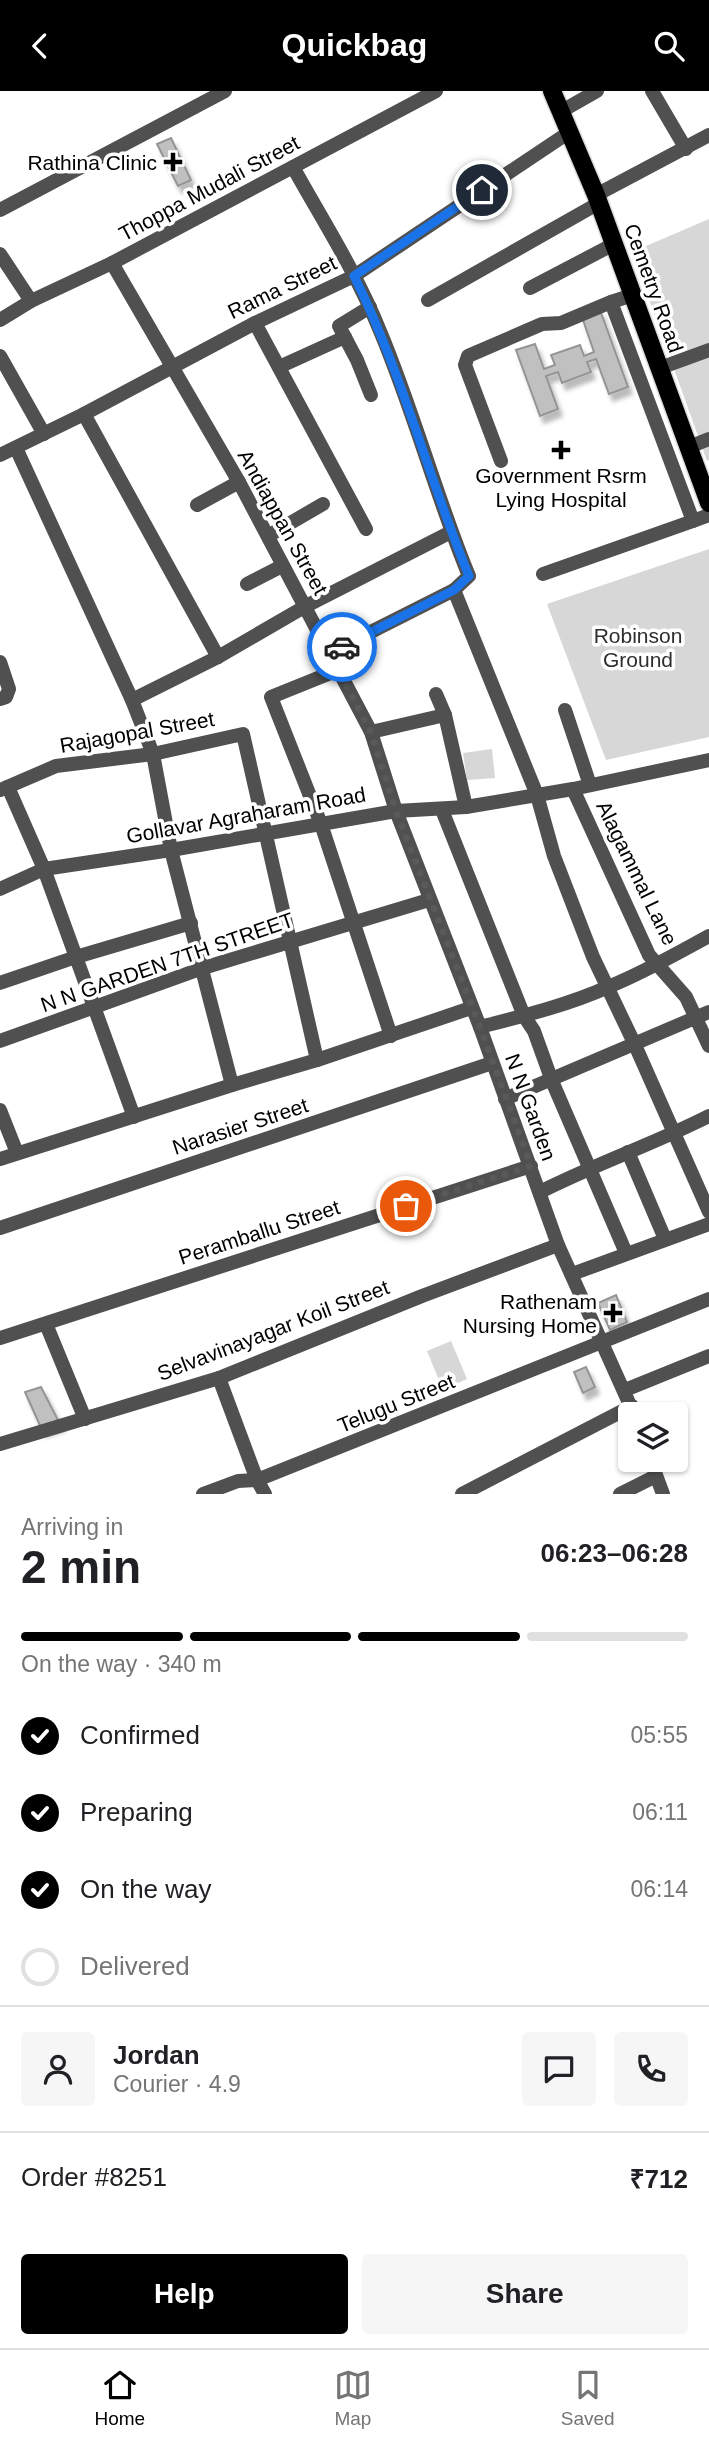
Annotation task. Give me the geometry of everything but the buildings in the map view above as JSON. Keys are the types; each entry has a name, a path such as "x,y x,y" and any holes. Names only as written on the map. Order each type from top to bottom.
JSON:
{"main road":[{"name":"Cemetry Road","path":"552,91 597,199 709,503"}],"street":[{"path":"0,210 225,91"},
{"name":"Thoppa Mudali Street","path":"0,320 31,301 112,263 436,91"},
{"path":"560,112 597,91"},
{"path":"652,91 685,149"},
{"name":"Rama Street","path":"0,455 84,414 255,323 354,276 568,133"},
{"path":"428,300 709,135"},
{"path":"293,167 370,307 397,373 451,532 469,576 454,590 330,653"},
{"path":"530,288 614,244"},
{"path":"0,254 31,301"},
{"name":"Andiappan Street","path":"112,263 239,482 282,566 306,606 371,733 396,811"},
{"path":"501,461 465,365 468,356 542,324 561,323 632,295"},
{"path":"611,302 693,521"},
{"path":"370,307 339,326 371,395"},
{"path":"255,323 366,529"},
{"path":"279,367 345,337"},
{"path":"660,369 708,352"},
{"path":"0,356 44,434"},
{"path":"84,414 218,657"},
{"path":"689,447 709,439"},
{"path":"16,447 132,699 153,754 171,850 232,1085"},
{"path":"197,505 239,482"},
{"path":"268,536 323,504"},
{"path":"543,574 709,515"},
{"path":"132,699 218,657 306,606 451,532"},
{"path":"247,584 282,566"},
{"path":"454,590 537,795 554,856 607,988 709,1212"},
{"path":"0,662 9,689 6,697 0,699"},
{"path":"338,670 271,697 321,824 391,1036"},
{"path":"436,694 445,715 466,807"},
{"path":"565,710 590,785"},
{"path":"371,733 445,715"},
{"name":"Rajagopal Street","path":"4,789 56,766 153,754 243,734 266,833"},
{"name":"Gollavar Agraharam Road","path":"0,889 44,869 396,811 466,807 573,789 709,760"},
{"path":"4,789 44,869 134,1117"},
{"name":"Alagammal Lane","path":"573,789 649,955 702,1015 709,1046"},
{"path":"442,810 524,1016 537,1038 552,1081 626,1253"},
{"name":"N N Garden","path":"396,811 480,1027 558,1245 630,1402"},
{"path":"266,833 317,1060"},
{"name":"N N GARDEN 7TH STREET","path":"0,1041 203,968 429,900"},
{"path":"0,983 191,923"},
{"path":"480,1027 524,1016 607,988 659,964 709,936"},
{"path":"0,1159 317,1060 471,1008"},
{"path":"505,1099 702,1015"},
{"name":"Narasier Street","path":"0,1228 492,1063"},
{"path":"0,1110 17,1153"},
{"path":"540,1192 590,1167 675,1133 709,1116"},
{"path":"628,1152 665,1239"},
{"name":"Peramballu Street","path":"0,1338 531,1166"},
{"path":"572,1274 709,1224"},
{"name":"Selvavinayagar Koil Street","path":"0,1444 219,1378 422,1296 558,1245"},
{"name":"Telugu Street","path":"203,1494 238,1481 257,1480 709,1299"},
{"path":"46,1324 85,1419"},
{"path":"625,1391 709,1356"},
{"path":"219,1378 257,1480 265,1494"},
{"path":"462,1494 618,1417"},
{"path":"655,1472 663,1494"},
{"path":"620,1494 656,1476"}],"green space":[{"path":"709,219 709,460 707,461 632,252"},
{"name":"Robinson Ground","path":"709,549 709,737 606,760 547,604"},
{"path":"492,749 495,778 467,780 463,753"},
{"path":"451,1341 467,1379 443,1390 427,1351"}],"way so far":[{"path":"342,647 330,653 371,733 396,811 531,1166 406,1206"}],"place":[{"name":"Rathina Clinic","path":"173,162"},
{"name":"Government Rsrm Lying Hospital","path":"561,450"},
{"name":"Rathenam Nursing Home","path":"613,1313"}],"route":[{"path":"342,647 454,590 469,576 451,532 397,373 354,276 482,190"}]}
